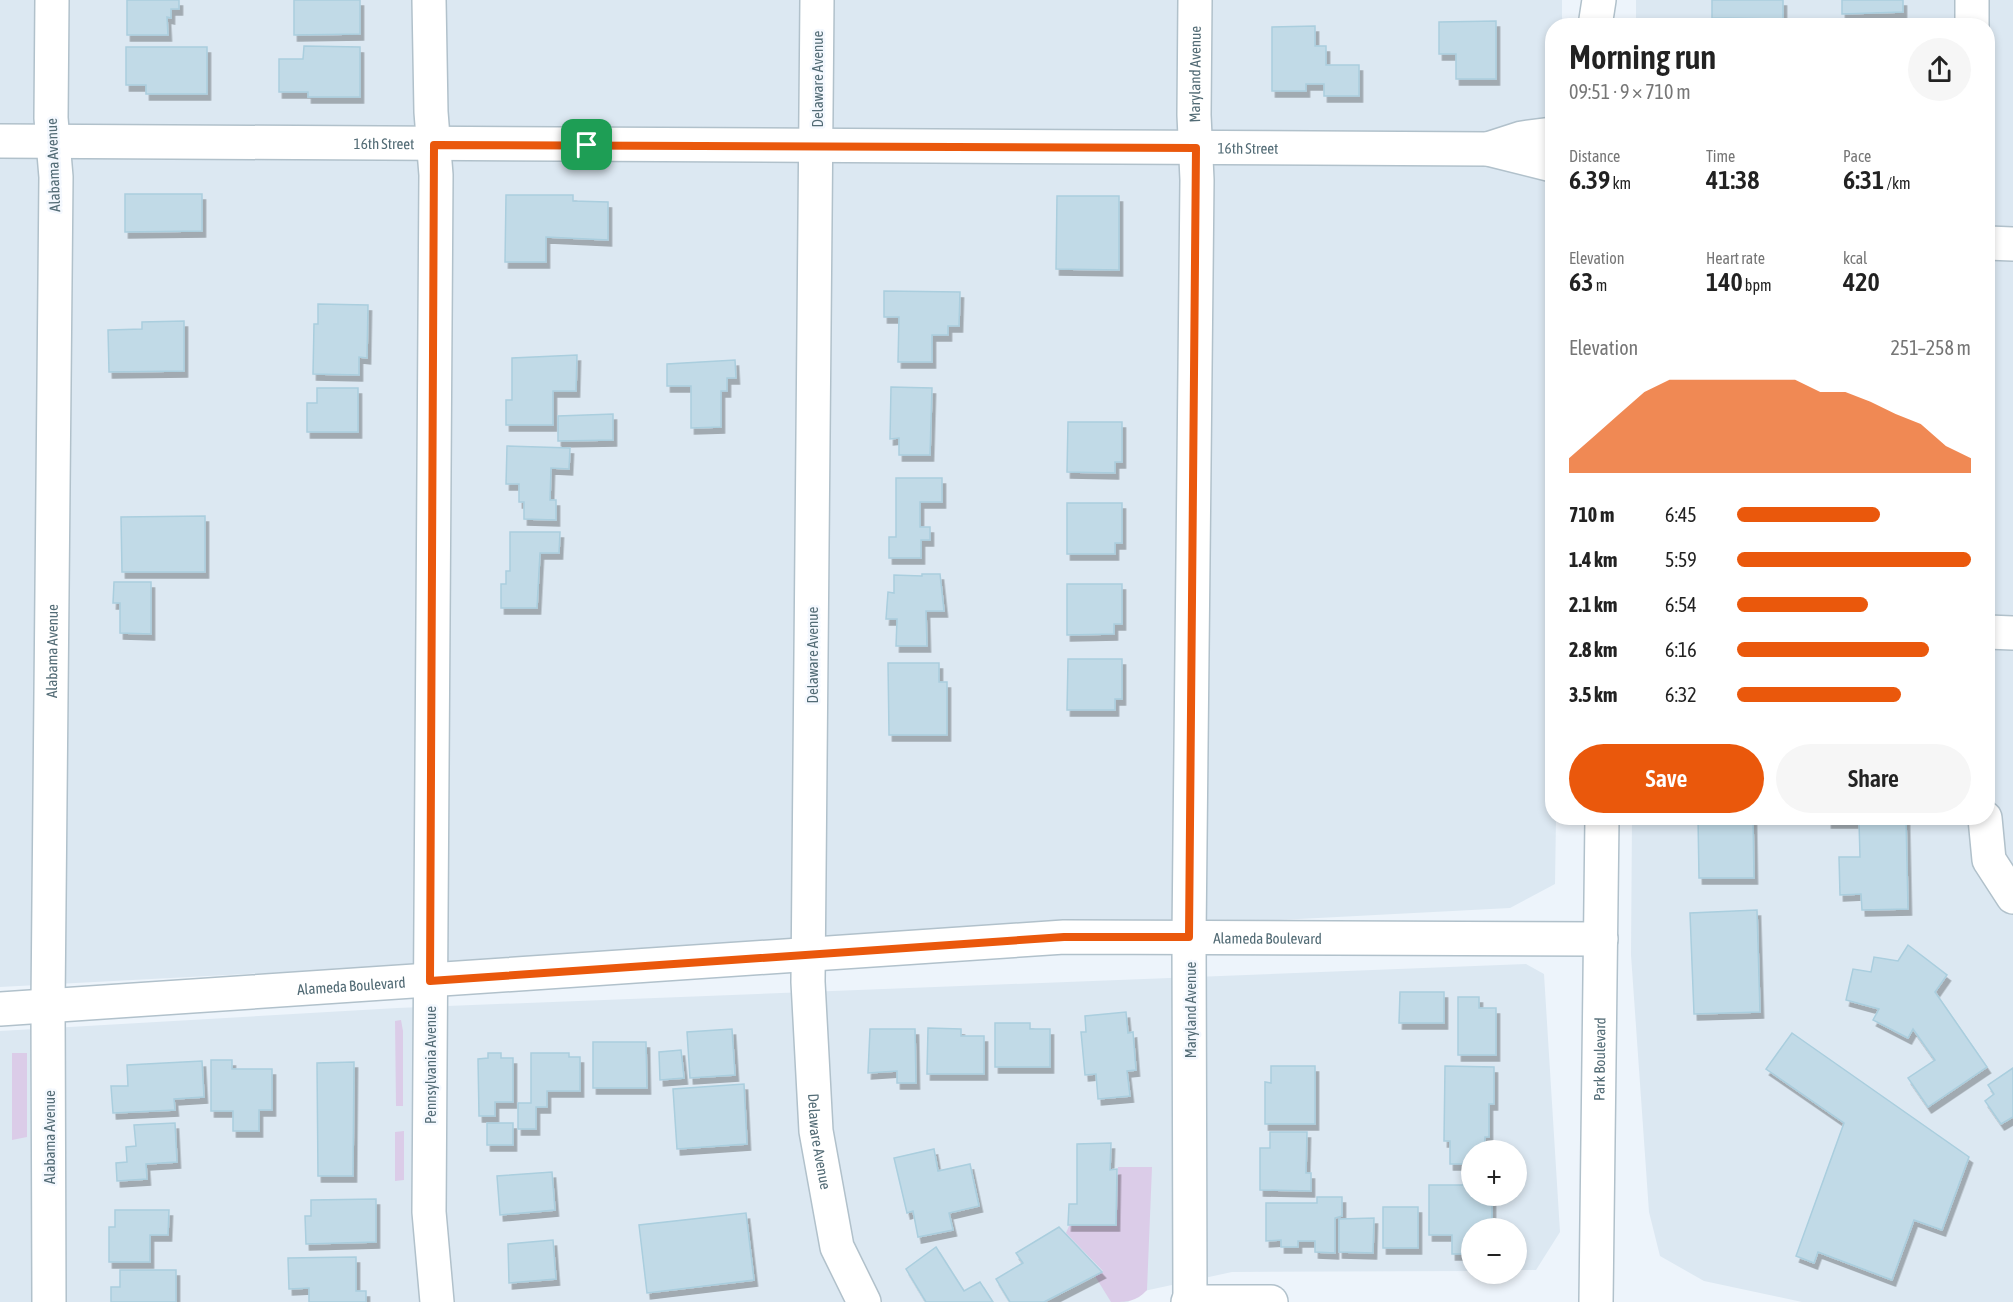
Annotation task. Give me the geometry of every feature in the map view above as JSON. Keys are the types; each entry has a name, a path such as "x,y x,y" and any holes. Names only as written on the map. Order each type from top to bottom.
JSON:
{"street":[{"name":"Alabama Avenue","path":"49,1302 48,1005 56,189 51,118 52,0"},
{"name":"Pennsylvania Avenue","path":"429,0 431,112 434,145 429,1212 437,1302"},
{"name":"Delaware Avenue","path":"817,0 808,982 816,1131 837,1247 864,1302"},
{"name":"Maryland Avenue","path":"1189,1302 1195,0"},
{"path":"1596,18 1599,0"},
{"path":"1611,0 1613,18"},
{"path":"1972,0 1972,18"},
{"path":"1488,149 1522,138 1545,135"},
{"name":"16th Street","path":"0,141 1488,149"},
{"path":"1488,149 1545,163"},
{"path":"1995,243 2013,244"},
{"path":"1995,632 2013,633"},
{"name":"Park Boulevard","path":"1596,1302 1602,825"},
{"path":"1986,825 1989,860 2013,897"},
{"name":"Alameda Boulevard","path":"0,1009 1064,937 1601,939"},
{"path":"1189,1302 1271,1302"}],"shaded area":[{"path":"0,0 1562,0 1562,18 1545,18 1545,825 1556,825 1555,884 1510,908 0,987"},
{"path":"1636,0 2013,0 2013,1302 1802,1302 1704,1281 1660,1256 1649,1212 1631,955 1632,825 1995,825 1995,18 1636,18"},
{"path":"1526,964 1544,974 1560,1232 1536,1270 1527,1270 1527,1218 1461,1218 1461,1271 1232,1272 1144,1291 1128,1302 0,1302 0,1031 397,1008"},
{"path":"401,1020 403,1106 396,1106 395,1021"},
{"path":"12,1053 27,1053 27,1137 12,1140"},
{"path":"404,1131 404,1180 395,1181 395,1132"},
{"path":"1118,1167 1152,1167 1147,1290 1131,1300 1111,1302 1095,1276 1103,1271 1066,1233 1069,1226 1117,1226"}],"building":[{"path":"127,0 179,0 179,9 171,9 171,18 167,17 168,35 127,35"},
{"path":"294,0 360,0 360,34 294,35"},
{"path":"1712,0 1783,0 1783,18 1712,18"},
{"path":"1842,0 1903,0 1903,12 1842,14"},
{"path":"1496,21 1496,79 1456,79 1456,54 1439,54 1439,22"},
{"path":"1315,26 1315,46 1326,46 1326,65 1359,65 1359,96 1324,96 1324,84 1306,84 1306,91 1272,91 1272,27"},
{"path":"304,46 360,47 360,97 308,97 308,92 279,92 279,59 303,59"},
{"path":"126,47 207,47 207,94 146,94 146,85 126,85"},
{"path":"125,194 202,194 202,231 125,232"},
{"path":"506,195 573,195 573,201 608,202 608,240 546,237 546,262 505,262"},
{"path":"1057,196 1119,196 1119,270 1056,269"},
{"path":"884,291 960,292 959,326 948,326 948,335 932,335 932,362 898,362 899,317 884,317"},
{"path":"318,304 368,305 367,358 359,357 359,375 313,374 314,324 318,324"},
{"path":"184,321 184,371 109,372 108,330 142,329 142,322"},
{"path":"577,355 576,391 553,391 553,425 506,425 506,400 512,400 512,358"},
{"path":"735,360 736,378 727,378 727,391 721,391 721,427 691,428 691,386 667,386 667,364"},
{"path":"891,387 932,388 930,455 899,455 899,438 890,439"},
{"path":"317,388 358,388 358,432 307,432 307,403 317,403"},
{"path":"613,414 613,440 558,441 558,416"},
{"path":"1068,422 1122,422 1122,462 1115,462 1115,473 1067,472"},
{"path":"507,446 570,448 569,469 551,468 550,500 556,500 556,520 524,519 524,502 519,502 519,484 506,484"},
{"path":"896,478 942,478 942,502 920,502 920,527 930,527 930,540 921,540 921,558 889,558 889,537 896,537"},
{"path":"1067,503 1122,503 1122,543 1115,543 1115,554 1067,554"},
{"path":"205,516 205,572 122,572 121,517"},
{"path":"510,532 560,532 559,553 540,553 537,608 501,608 501,584 506,584 506,571 510,571"},
{"path":"922,574 940,574 944,611 926,611 927,646 896,646 897,619 886,619 888,592 894,593 894,575 922,576"},
{"path":"114,582 151,582 151,634 120,633 120,603 113,603"},
{"path":"1067,584 1122,584 1122,624 1114,624 1114,634 1067,635"},
{"path":"1068,659 1122,659 1122,699 1115,699 1115,710 1067,710"},
{"path":"888,663 939,663 939,682 947,682 947,735 889,735"},
{"path":"1698,825 1753,825 1754,878 1699,878"},
{"path":"1859,825 1906,825 1908,909 1862,910 1861,894 1840,895 1839,857 1860,857"},
{"path":"1757,910 1760,1012 1694,1014 1690,913"},
{"path":"1908,945 1947,975 1935,992 1987,1067 1928,1107 1908,1078 1935,1060 1913,1029 1908,1038 1873,1020 1879,1009 1846,1000 1853,969 1871,972 1874,957 1898,961"},
{"path":"1400,992 1444,992 1444,1023 1399,1023"},
{"path":"1458,997 1479,997 1479,1008 1496,1008 1496,1055 1458,1055"},
{"path":"1126,1012 1128,1033 1133,1032 1136,1070 1127,1071 1130,1096 1098,1099 1096,1074 1085,1075 1081,1032 1086,1032 1085,1016"},
{"path":"995,1023 1030,1023 1030,1029 1050,1029 1050,1067 995,1067"},
{"path":"928,1028 961,1029 961,1036 984,1036 984,1074 927,1074"},
{"path":"732,1029 735,1075 690,1078 687,1032"},
{"path":"870,1029 915,1029 916,1083 897,1083 897,1071 868,1073"},
{"path":"1792,1033 1969,1157 1942,1230 1914,1220 1892,1280 1818,1252 1814,1263 1796,1256 1844,1123 1766,1069"},
{"path":"593,1042 646,1042 647,1088 593,1088"},
{"path":"681,1050 684,1078 660,1080 659,1052"},
{"path":"488,1053 501,1053 501,1058 513,1058 513,1102 495,1102 495,1116 479,1116 478,1059 488,1058"},
{"path":"531,1053 569,1053 569,1057 580,1057 580,1091 547,1091 547,1107 536,1107 536,1129 518,1129 518,1103 531,1103"},
{"path":"211,1060 232,1060 232,1069 272,1069 272,1110 259,1110 259,1131 233,1131 233,1111 211,1111"},
{"path":"202,1061 204,1097 174,1099 175,1110 113,1113 111,1086 128,1086 127,1065"},
{"path":"354,1062 353,1176 318,1176 317,1063"},
{"path":"1271,1066 1315,1066 1315,1124 1265,1124 1265,1082 1271,1083"},
{"path":"1445,1066 1494,1067 1494,1104 1489,1104 1489,1137 1485,1137 1485,1140 1461,1140 1461,1164 1450,1164 1450,1141 1444,1141"},
{"path":"2013,1068 2013,1117 2001,1124 1985,1101 1994,1094 1988,1085"},
{"path":"744,1084 747,1144 677,1149 673,1089"},
{"path":"175,1123 177,1162 146,1164 147,1179 117,1181 116,1163 127,1162 126,1147 136,1146 134,1125"},
{"path":"487,1123 513,1123 513,1145 487,1145"},
{"path":"1270,1132 1307,1132 1306,1173 1311,1173 1311,1191 1260,1190 1260,1148 1270,1148"},
{"path":"1111,1143 1110,1170 1117,1169 1116,1225 1068,1225 1069,1204 1077,1204 1077,1144"},
{"path":"934,1149 938,1171 970,1164 979,1206 949,1213 953,1230 918,1237 913,1211 907,1213 894,1158"},
{"path":"552,1172 555,1210 500,1215 497,1176"},
{"path":"1429,1185 1461,1185 1461,1206 1492,1206 1492,1218 1461,1218 1461,1254 1452,1254 1452,1235 1429,1235"},
{"path":"1317,1197 1342,1197 1342,1216 1335,1218 1335,1253 1315,1252 1315,1241 1298,1241 1298,1247 1281,1247 1281,1240 1266,1241 1266,1203 1317,1203"},
{"path":"376,1199 376,1242 306,1244 305,1216 311,1216 311,1200"},
{"path":"1383,1207 1418,1207 1418,1248 1383,1248"},
{"path":"115,1210 169,1210 168,1235 150,1235 150,1262 109,1262 109,1227 115,1227"},
{"path":"746,1213 754,1280 647,1293 639,1225"},
{"path":"1374,1218 1373,1253 1339,1252 1339,1219"},
{"path":"1059,1227 1102,1272 1044,1302 1010,1302 996,1279 1023,1263 1016,1253"},
{"path":"553,1240 556,1279 509,1283 508,1244"},
{"path":"936,1247 964,1291 980,1282 993,1302 926,1302 906,1269"},
{"path":"356,1257 356,1291 366,1291 366,1302 309,1302 309,1288 289,1289 288,1258"},
{"path":"120,1270 176,1270 176,1302 111,1302 111,1287 120,1287"}],"route":[{"path":"434,145 587,145 1196,148 1189,937 1064,937 430,981 436,175 434,145"}]}
